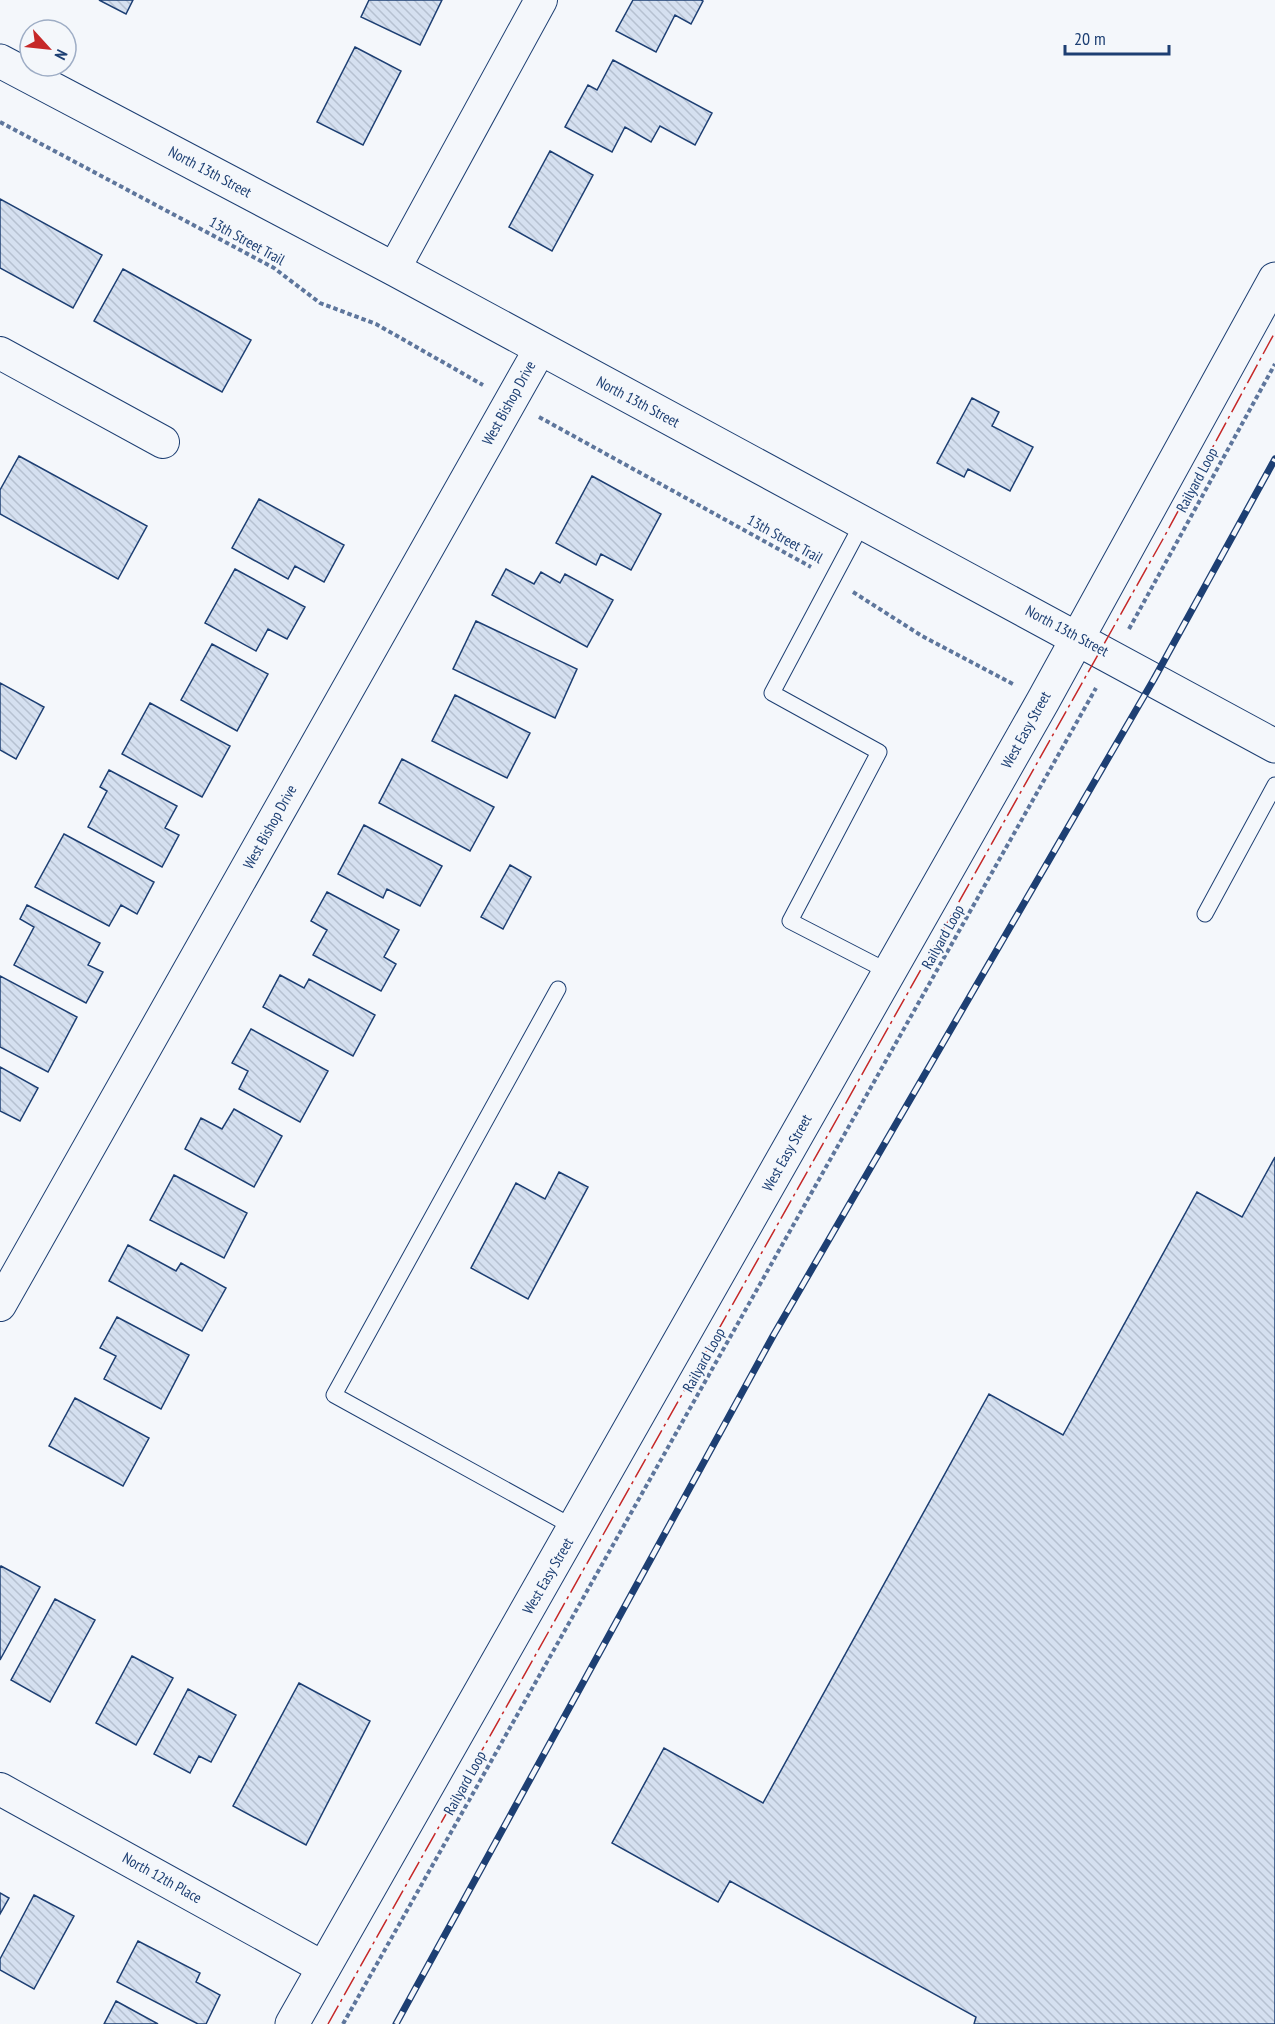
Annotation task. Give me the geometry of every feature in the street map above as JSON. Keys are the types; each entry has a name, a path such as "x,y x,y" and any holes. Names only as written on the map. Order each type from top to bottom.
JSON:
{"street":[{"path":"394,269 541,0"},
{"name":"North 13th Street","path":"0,61 394,269 1076,636 1275,746"},
{"name":"West Easy Street","path":"292,2024 889,972 1275,279"},
{"name":"West Bishop Drive","path":"0,1305 540,349"},
{"path":"0,353 163,442"},
{"name":"North 12th Place","path":"0,1789 324,1968"}],"lane":[{"path":"863,522 772,693 879,752 790,921 889,972"},
{"path":"1205,914 1275,785"},
{"path":"558,989 334,1395 575,1528"}],"path":[{"name":"13th Street Trail","path":"0,122 274,268 320,303 376,324 480,384"},
{"name":"Railyard Loop","path":"1141,608 1275,364"},
{"name":"13th Street Trail","path":"541,418 833,580 922,636 1015,686"},
{"name":"Railyard Loop","path":"343,2024 1085,707"}],"building":[{"path":"99,0 133,0 126,14"},
{"path":"369,0 442,0 420,45 361,17"},
{"path":"633,0 703,1 691,24 675,15 656,52 616,31"},
{"path":"355,47 401,71 363,145 317,122"},
{"path":"613,60 712,113 695,145 660,126 651,142 625,127 612,152 565,127 588,85 597,90"},
{"path":"550,151 593,175 552,251 509,227"},
{"path":"0,199 102,255 73,308 0,268"},
{"path":"123,269 251,340 222,392 94,321"},
{"path":"972,398 999,412 992,426 1033,447 1010,491 968,469 964,477 937,463"},
{"path":"19,456 147,526 118,579 0,514 0,490"},
{"path":"592,476 661,514 631,570 601,554 596,565 556,543"},
{"path":"259,499 344,545 324,582 295,566 288,579 232,548"},
{"path":"235,569 305,607 287,639 268,629 256,651 205,623"},
{"path":"506,569 534,584 541,572 560,583 565,574 613,600 587,647 492,595"},
{"path":"476,621 577,669 555,718 453,669"},
{"path":"212,644 268,674 237,731 181,700"},
{"path":"0,683 44,707 16,759 0,750"},
{"path":"455,695 530,733 507,778 432,741"},
{"path":"150,703 230,746 202,797 122,754"},
{"path":"402,759 494,807 470,851 379,803"},
{"path":"109,770 177,806 165,828 179,835 162,867 88,827 107,791 100,787"},
{"path":"364,825 442,866 420,906 387,889 383,898 338,874"},
{"path":"64,834 154,882 137,914 121,905 109,926 35,887"},
{"path":"510,865 531,877 503,929 481,917"},
{"path":"327,892 399,930 384,957 396,964 381,991 313,955 327,930 311,921"},
{"path":"27,905 100,943 88,965 103,972 86,1003 14,965 34,927 20,919"},
{"path":"280,975 304,988 309,979 375,1015 353,1056 263,1007"},
{"path":"0,976 77,1017 48,1072 0,1047"},
{"path":"251,1029 328,1071 300,1122 239,1089 248,1071 232,1063"},
{"path":"0,1067 38,1088 20,1121 0,1111"},
{"path":"234,1109 282,1136 254,1187 185,1149 201,1118 222,1129"},
{"path":"1275,1157 1275,2024 974,2024 976,2017 730,1881 718,1902 612,1843 664,1748 763,1803 989,1394 1063,1435 1197,1192 1242,1217"},
{"path":"559,1172 588,1187 528,1299 471,1268 516,1183 545,1199"},
{"path":"174,1175 247,1213 224,1258 150,1220"},
{"path":"128,1245 176,1271 181,1263 226,1288 202,1331 109,1281"},
{"path":"117,1317 189,1355 161,1409 104,1379 116,1356 100,1348"},
{"path":"75,1398 149,1438 123,1486 49,1446"},
{"path":"1,1566 40,1587 0,1660 0,1568"},
{"path":"55,1599 95,1620 50,1702 11,1680"},
{"path":"132,1656 173,1678 136,1745 96,1723"},
{"path":"299,1683 370,1721 306,1845 233,1806"},
{"path":"188,1689 236,1715 211,1762 199,1756 190,1773 154,1754"},
{"path":"0,1893 9,1898 0,1914"},
{"path":"34,1895 74,1916 34,1989 0,1970 0,1959"},
{"path":"138,1941 200,1973 196,1982 220,1995 206,2024 198,2024 117,1982"},
{"path":"116,2001 158,2024 104,2024"}],"railway":[{"path":"396,2024 773,1336 1154,679 1275,459"}],"power":[{"path":"328,2024 1163,539 1275,332"}]}
